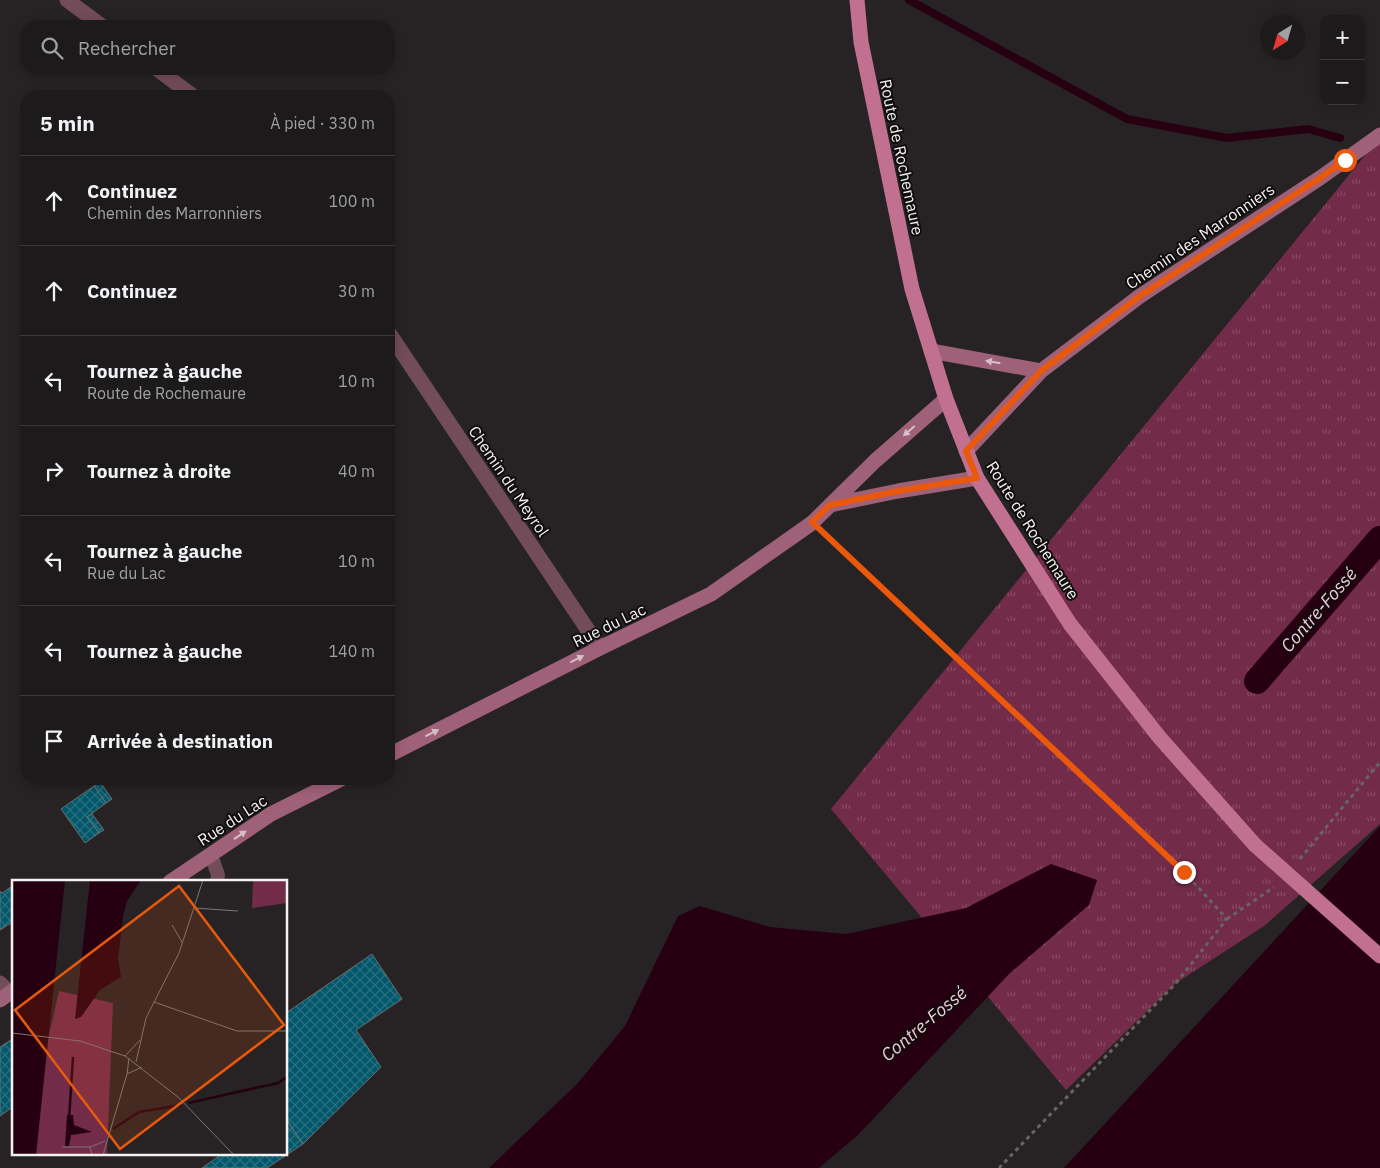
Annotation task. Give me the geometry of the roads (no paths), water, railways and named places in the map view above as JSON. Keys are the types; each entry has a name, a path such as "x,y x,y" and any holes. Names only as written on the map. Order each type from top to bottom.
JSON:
{"main road":[{"name":"Route de Rochemaure","path":"857,0 861,42 912,289 946,399 977,478 1070,624 1160,738 1255,845 1380,956"}],"street":[{"path":"68,0 94,20"},
{"path":"165,75 184,90"},
{"name":"Chemin des Marronniers","path":"966,451 1041,371 1140,296 1320,178 1380,135"},
{"name":"Chemin du Meyrol","path":"395,342 600,648"},
{"path":"931,351 1041,371"},
{"name":"Rue du Lac","path":"395,752 711,594 812,522 875,461 946,399"},
{"path":"830,505 977,478"},
{"name":"Rue du Lac","path":"173,880 272,814 329,785"}],"lane":[{"path":"211,855 218,875 217,880"}],"water":[{"path":"1380,826 1380,1168 1064,1168"},
{"path":"1051,864 1097,880 1089,905 1009,974 858,1135 819,1168 489,1168 577,1084 625,1026 678,916 700,906 770,927 846,934 966,908"}],"waterway":[{"path":"909,0 1127,119 1227,138 1308,129 1340,138"},
{"name":"Contre-Fossé","path":"1257,681 1380,539"}]}
